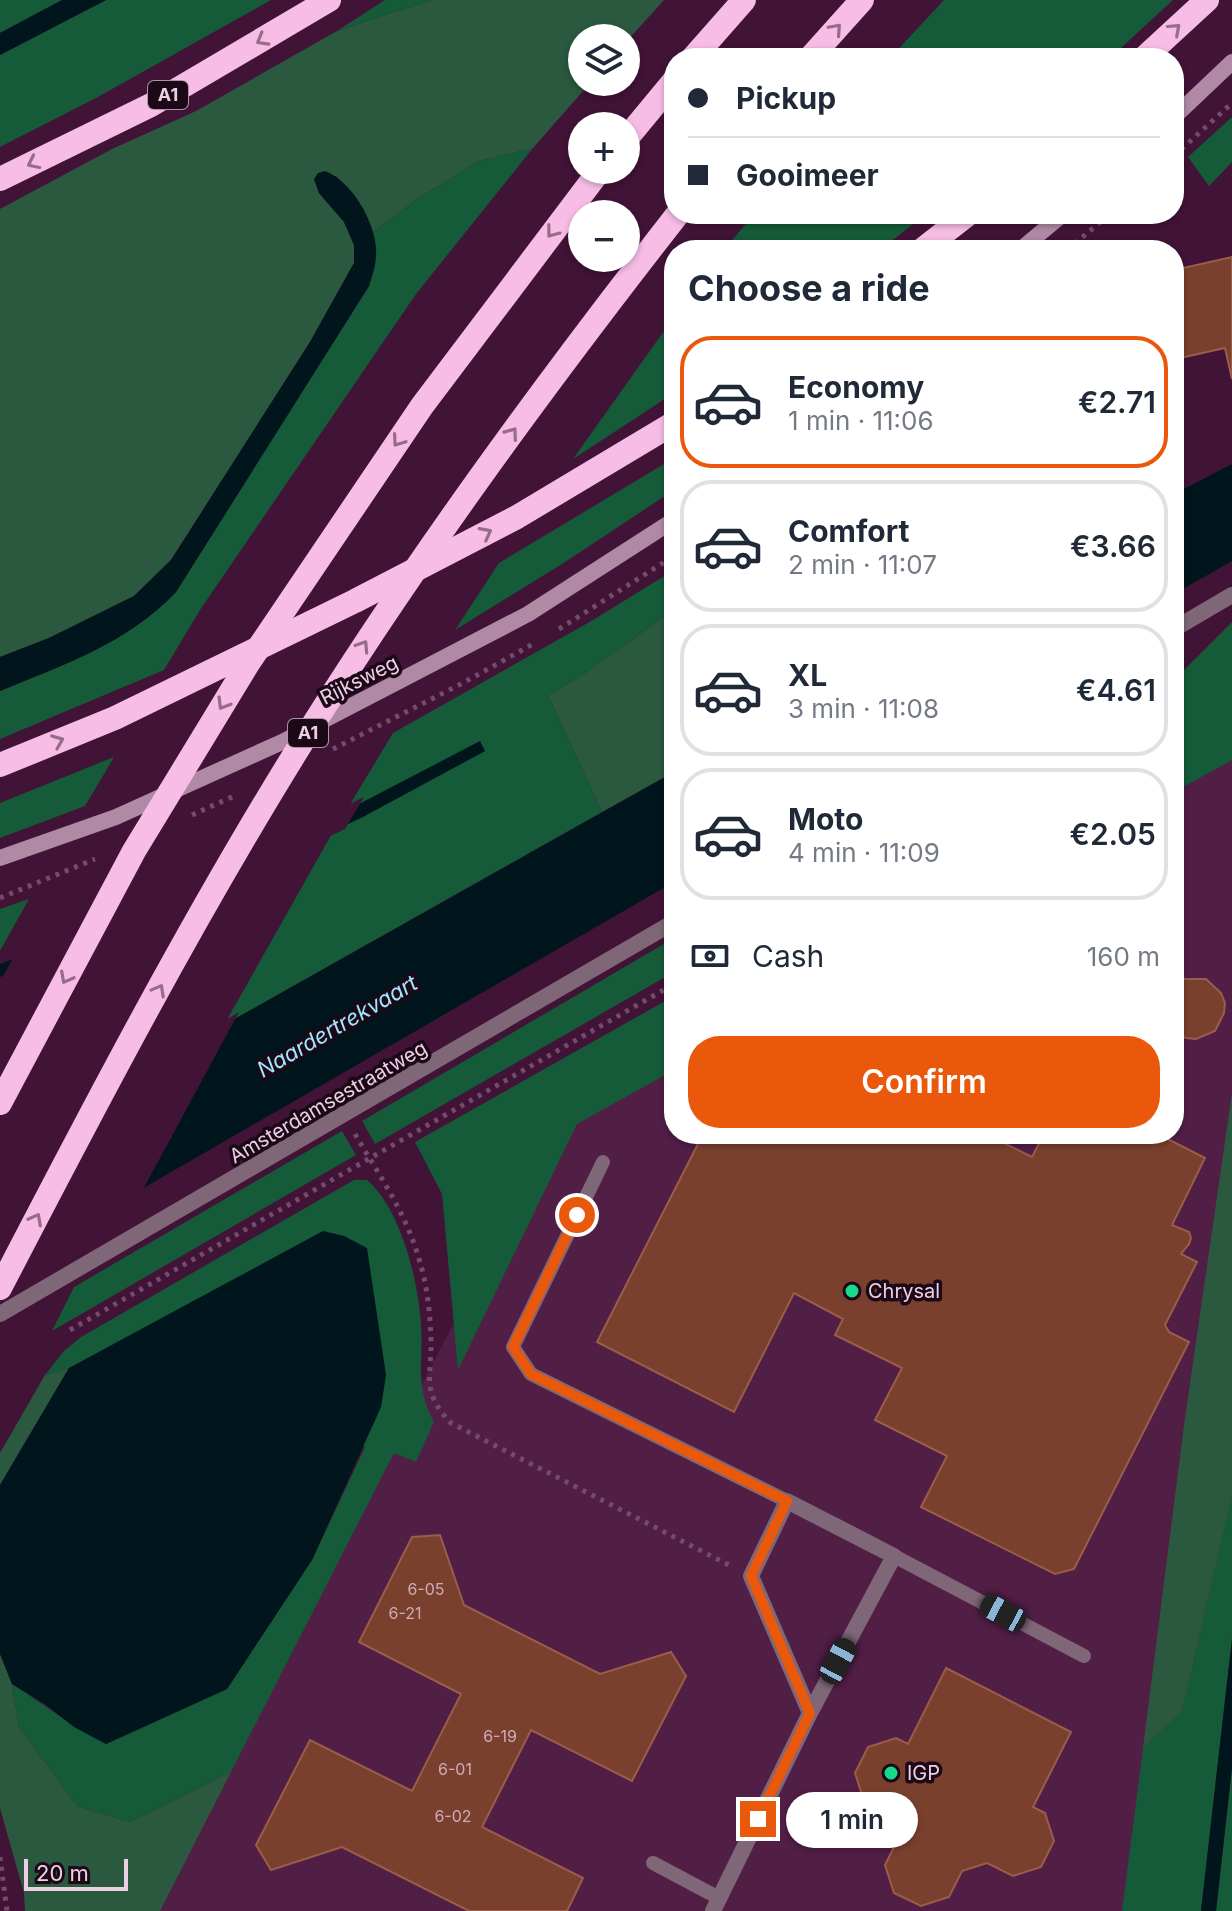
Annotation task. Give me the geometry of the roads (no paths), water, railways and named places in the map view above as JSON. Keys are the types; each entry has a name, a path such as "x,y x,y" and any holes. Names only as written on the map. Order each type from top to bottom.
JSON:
{"highway":[{"name":"A1","path":"0,179 151,105 329,0"},
{"path":"702,48 744,0"},
{"path":"819,48 862,0"},
{"path":"1155,48 1207,0"},
{"path":"640,122 664,93"},
{"path":"0,1103 134,851 258,649 422,406 589,184"},
{"name":"A1","path":"0,1288 241,843 304,739 370,636 509,436 671,224"},
{"path":"935,240 955,224"},
{"path":"0,765 115,718 355,601 517,517 664,429"}],"main road":[{"path":"1184,108 1232,62"},
{"path":"1032,240 1051,224"},
{"name":"Rijksweg","path":"0,858 116,817 282,742 528,614 664,526"}],"street":[{"path":"1184,623 1232,595"},
{"name":"Amsterdamsestraatweg","path":"0,1314 664,928"},
{"path":"716,1904 810,1713 894,1556 787,1501 751,1576 810,1713"}],"lane":[{"path":"603,1162 513,1347 531,1374 787,1501"},
{"path":"894,1556 1084,1656"},
{"path":"653,1863 716,1904"}],"water":[{"path":"62,0 106,0 0,55 0,33"},
{"path":"325,171 335,176 352,193 371,226 376,253 369,286 176,592 157,610 116,639 71,662 0,691 0,657 49,638 134,596 171,560 310,342 354,263 354,245 344,222 319,193 314,179 318,173"},
{"path":"1232,464 1232,561 1184,588 1184,489"},
{"path":"480,741 485,751 363,817 113,933 0,977 0,964 123,916 361,803"},
{"name":"Naardertrekvaart","path":"664,778 664,888 133,1194 224,1025"},
{"path":"323,1231 344,1236 367,1248 386,1375 381,1407 312,1560 227,1689 106,1744 74,1727 12,1684 0,1654 0,1485 69,1368"},
{"path":"1232,1639 1232,1767 1216,1911 1201,1911"}],"place":[{"name":"Chrysal","path":"852,1291"},
{"name":"IGP","path":"891,1773"}]}
